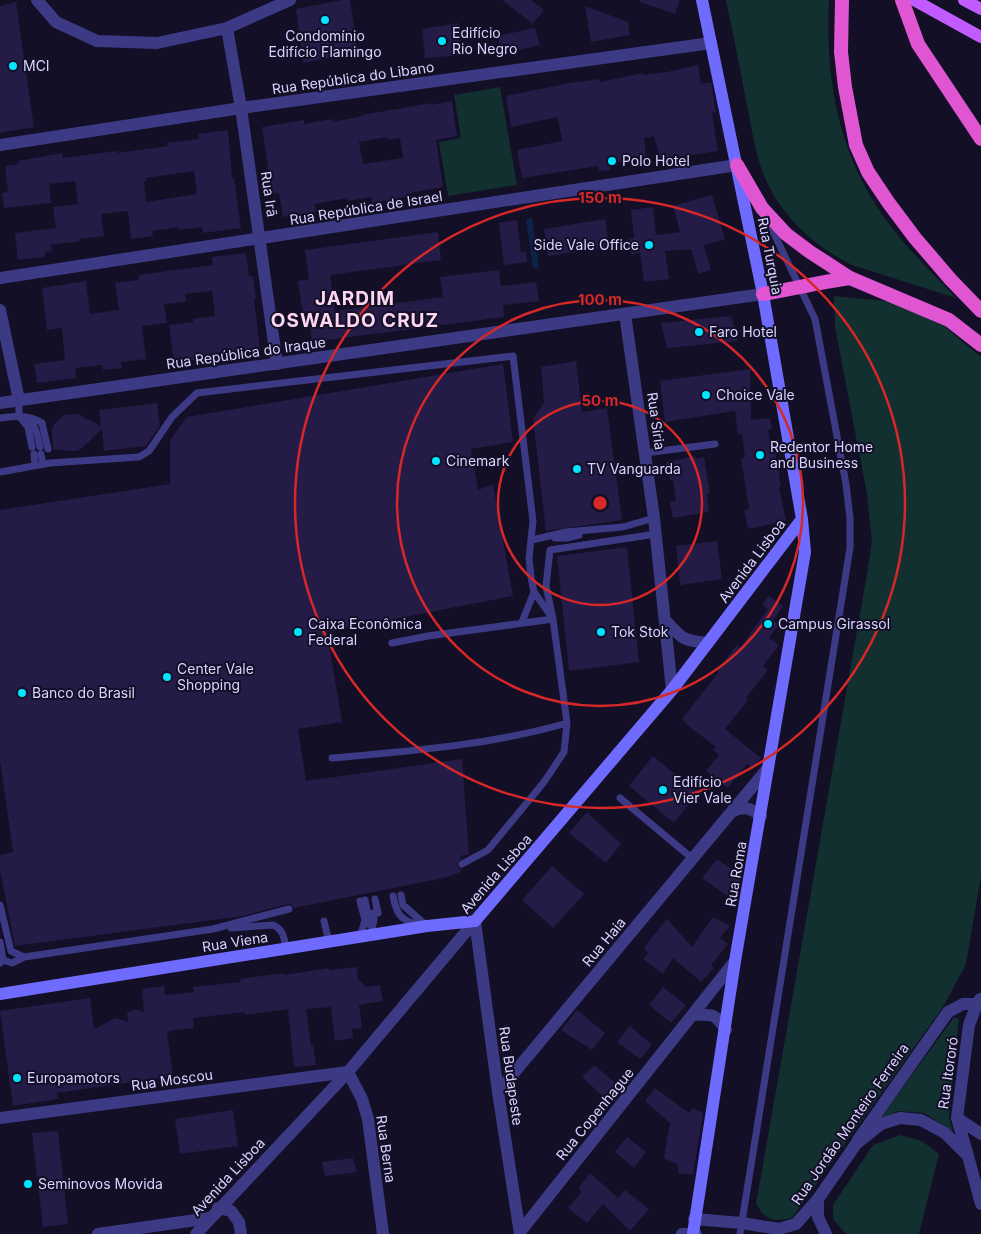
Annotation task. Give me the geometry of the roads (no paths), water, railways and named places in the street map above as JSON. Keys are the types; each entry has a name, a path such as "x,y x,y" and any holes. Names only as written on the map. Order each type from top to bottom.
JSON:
{"highway":[{"path":"842,0 841,52 845,87 856,145 868,172 915,238 981,311"},
{"path":"902,0 918,44 981,139"},
{"path":"737,165 762,208 786,234 810,252 850,278 948,320 981,345"},
{"path":"763,294 801,288 818,282 850,278"}],"main road":[{"name":"Rua Turquia","path":"702,0 763,294 802,520"},
{"path":"914,0 981,37"},
{"path":"966,1 981,9"},
{"name":"Avenida Lisboa","path":"475,921 672,690 802,520"},
{"name":"Rua Roma","path":"691,1234 805,552 802,520"},
{"name":"Rua Viena","path":"0,994 427,926 475,921"}],"street":[{"path":"37,0 56,22 97,41 157,43 226,28 290,0"},
{"name":"Rua Irã","path":"226,28 241,108 261,239 277,364"},
{"name":"Rua República do Libano","path":"0,145 241,108 711,43"},
{"name":"Rua República de Israel","path":"0,278 737,165"},
{"name":"Rua República do Iraque","path":"0,403 763,294"},
{"path":"0,310 19,400"},
{"name":"Rua Síria","path":"625,314 646,453 666,621 672,690"},
{"path":"666,621 679,636 689,641 708,643"},
{"name":"Rua Haia","path":"498,1092 768,768"},
{"path":"733,811 743,807 752,808 761,816"},
{"name":"Avenida Lisboa","path":"196,1234 348,1072 475,921"},
{"name":"Rua Budapeste","path":"475,921 498,1092 520,1233"},
{"name":"Rua Copenhague","path":"520,1233 736,961"},
{"name":"Rua Jordão Monteiro Ferreira","path":"694,1219 741,1229 779,1229 796,1224 818,1199 948,1012 963,1004 980,1003"},
{"name":"Rua Itororó","path":"980,1003 970,1025 956,1118 981,1204"},
{"path":"693,1015 710,1014 716,1017 726,1030"},
{"name":"Rua Moscou","path":"0,1118 348,1072"},
{"name":"Rua Berna","path":"348,1072 362,1099 368,1119 383,1234"},
{"path":"856,1144 881,1124 900,1118 921,1120 945,1133 968,1156"},
{"path":"956,1118 981,1134"},
{"path":"818,1199 818,1217 826,1234"},
{"path":"98,1234 231,1211 240,1222 241,1234"}],"lane":[{"path":"741,1229 850,548 850,518 846,484 815,319 762,208"},
{"path":"0,472 43,464 139,457 149,451 172,417 197,393 513,356 533,521 529,558 534,592 553,619"},
{"path":"19,400 19,416"},
{"path":"19,416 31,421 35,426 37,451 43,464"},
{"path":"0,418 34,417 42,423 49,452 43,464"},
{"path":"646,453 715,444"},
{"path":"532,540 566,532 623,527 654,518"},
{"path":"462,864 488,850 544,782 564,752 567,723 553,619 546,586 550,550 656,534"},
{"path":"522,622 534,592"},
{"path":"392,643 522,622 553,619"},
{"path":"332,758 443,747 537,732 567,723"},
{"path":"620,798 693,858"},
{"path":"401,895 404,905 427,926"},
{"path":"393,896 396,911 409,923 427,926"},
{"path":"365,936 374,919 373,914 378,912 376,898"},
{"path":"363,900 369,920 365,936"},
{"path":"0,905 11,951 24,957"},
{"path":"213,929 289,909"},
{"path":"0,942 2,961 12,963 24,957 213,929 273,925 284,934 286,949"}],"water":[{"path":"532,218 539,268 533,269 526,219"}],"place":[{"name":"Condomínio Edifício Flamingo","path":"325,20"},
{"name":"Edifício Rio Negro","path":"442,41"},
{"name":"MCI","path":"13,66"},
{"name":"Polo Hotel","path":"612,161"},
{"name":"Side Vale Office","path":"649,245"},
{"name":"Faro Hotel","path":"699,332"},
{"name":"Choice Vale","path":"706,395"},
{"name":"Redentor Home and Business","path":"760,455"},
{"name":"Cinemark","path":"436,461"},
{"name":"TV Vanguarda","path":"577,469"},
{"name":"Campus Girassol","path":"768,624"},
{"name":"Caixa Econômica Federal","path":"298,632"},
{"name":"Tok Stok","path":"601,632"},
{"name":"Center Vale Shopping","path":"167,677"},
{"name":"Banco do Brasil","path":"22,693"},
{"name":"Edifício Vier Vale","path":"663,790"},
{"name":"Europamotors","path":"17,1078"},
{"name":"Seminovos Movida","path":"28,1184"}],"district":[{"name":"JARDIM OSWALDO CRUZ","path":"355,309"}]}
